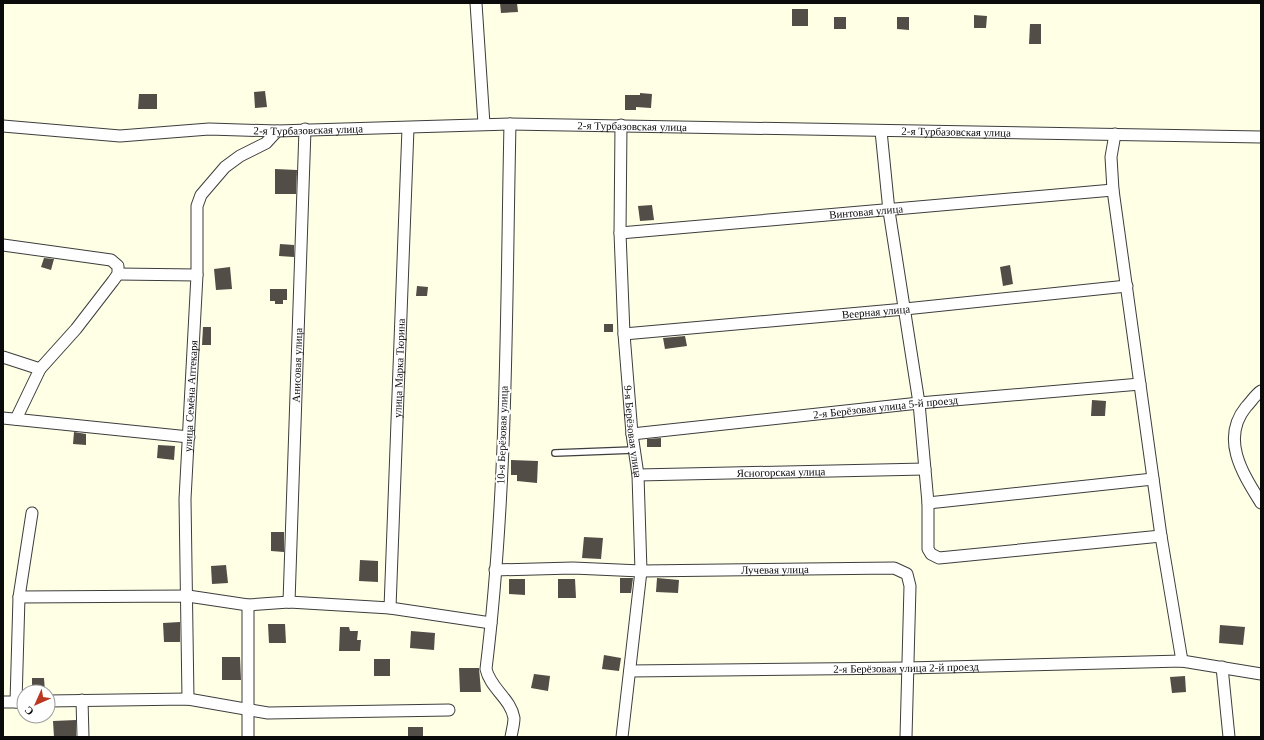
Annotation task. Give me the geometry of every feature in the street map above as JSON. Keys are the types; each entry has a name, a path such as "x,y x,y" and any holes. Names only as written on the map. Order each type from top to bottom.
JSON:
{"street":[{"path":"476,3 484,124"},
{"name":"2-я Турбазовская улица","path":"3,126 120,136 209,129 277,131 510,124 1261,137"},
{"name":"10-я Берёзовая улица","path":"510,124 503,428 495,570 486,668 488,678 509,707 514,718 511,737"},
{"name":"9-я Берёзовая улица","path":"621,125 620,233 624,334 632,434 638,475 641,571 622,737"},
{"name":"улица Марка Тюрина","path":"390,608 408,128"},
{"name":"Анисовая улица","path":"289,602 305,129"},
{"name":"улица Семёна Аптекаря","path":"188,699 188,596 185,499 197,275 197,206 200,195 225,167 240,156 266,143 277,131"},
{"path":"881,131 889,211 919,403 928,504 928,549 931,554 939,558 1161,536"},
{"path":"1115,134 1111,157 1112,190 1127,286 1161,536 1182,661"},
{"name":"Винтовая улица","path":"620,233 889,211 1112,190"},
{"path":"3,245 111,260 118,266 118,274 76,329 40,369 16,419"},
{"path":"118,274 197,275"},
{"name":"Веерная улица","path":"624,334 905,309 1127,286"},
{"path":"3,356 40,369"},
{"name":"2-я Берёзовая улица 5-й проезд","path":"632,434 919,403 1140,384"},
{"path":"1261,391 1242,413 1234,433 1236,458 1245,477 1261,503"},
{"path":"3,418 189,437"},
{"name":"Ясногорская улица","path":"638,475 925,469"},
{"path":"928,504 1153,479"},
{"path":"20,684 19,597 32,513"},
{"name":"Лучевая улица","path":"495,570 573,568 641,571 894,568 907,574 910,586 907,668"},
{"path":"19,597 188,596 248,606 289,602 390,608 491,623"},
{"path":"248,606 248,737"},
{"name":"2-я Берёзовая улица 2-й проезд","path":"630,671 907,668 1182,661 1261,674"},
{"path":"1222,667 1229,737"},
{"path":"906,737 907,668"},
{"path":"56,701 188,699 268,713 449,710"},
{"path":"82,700 83,737"},
{"path":"3,702 16,702"}],"lane":[{"path":"555,453 634,450"}],"building":[{"path":"500,3 517,3 518,12 501,13"},
{"path":"792,9 808,9 808,26 792,26"},
{"path":"974,15 987,16 986,28 974,28"},
{"path":"834,17 846,17 846,29 834,29"},
{"path":"897,17 909,17 909,30 897,29"},
{"path":"1030,24 1041,24 1041,44 1029,44"},
{"path":"265,91 267,107 255,108 254,92"},
{"path":"640,93 652,94 651,108 636,107 636,110 625,110 625,95 640,95"},
{"path":"139,94 157,94 157,109 138,109"},
{"path":"275,169 297,170 296,194 275,194"},
{"path":"652,205 654,220 640,221 638,206"},
{"path":"280,244 294,245 294,257 279,256"},
{"path":"44,258 54,259 51,270 41,267"},
{"path":"1010,265 1013,284 1003,286 1000,267"},
{"path":"230,267 232,289 216,290 214,269"},
{"path":"417,286 428,287 427,296 416,296"},
{"path":"270,289 287,289 287,300 283,300 283,304 275,304 275,301 270,301"},
{"path":"604,324 613,324 613,332 604,332"},
{"path":"203,327 211,327 211,345 202,345"},
{"path":"685,336 687,346 665,349 663,338"},
{"path":"1092,400 1106,401 1105,416 1091,416"},
{"path":"74,432 86,434 86,445 73,444"},
{"path":"661,438 661,447 647,447 647,439"},
{"path":"158,445 175,446 174,460 157,458"},
{"path":"511,460 538,461 537,483 517,481 517,475 511,475"},
{"path":"271,532 284,532 284,552 271,551"},
{"path":"584,537 603,538 601,559 582,558"},
{"path":"360,560 378,561 378,582 359,581"},
{"path":"226,565 228,583 212,584 211,566"},
{"path":"620,578 633,578 631,593 620,593"},
{"path":"657,578 679,580 678,593 656,592"},
{"path":"509,579 525,579 525,595 509,594"},
{"path":"558,579 575,579 576,598 558,598"},
{"path":"180,622 180,642 164,642 163,623"},
{"path":"268,624 285,624 286,643 269,643"},
{"path":"1220,625 1245,627 1243,645 1219,643"},
{"path":"340,627 349,627 350,631 358,631 357,640 361,640 360,651 339,651"},
{"path":"411,631 435,633 434,650 410,648"},
{"path":"604,655 621,658 619,671 602,669"},
{"path":"222,657 240,657 241,680 222,680"},
{"path":"374,659 390,659 390,676 374,676"},
{"path":"459,668 479,668 481,692 460,692"},
{"path":"534,674 550,676 548,691 531,688"},
{"path":"1185,676 1186,692 1172,693 1170,677"},
{"path":"32,678 44,678 44,684 32,684"},
{"path":"76,720 76,737 54,737 53,724 56,724 56,721"},
{"path":"408,727 423,727 423,737 408,737"}]}
